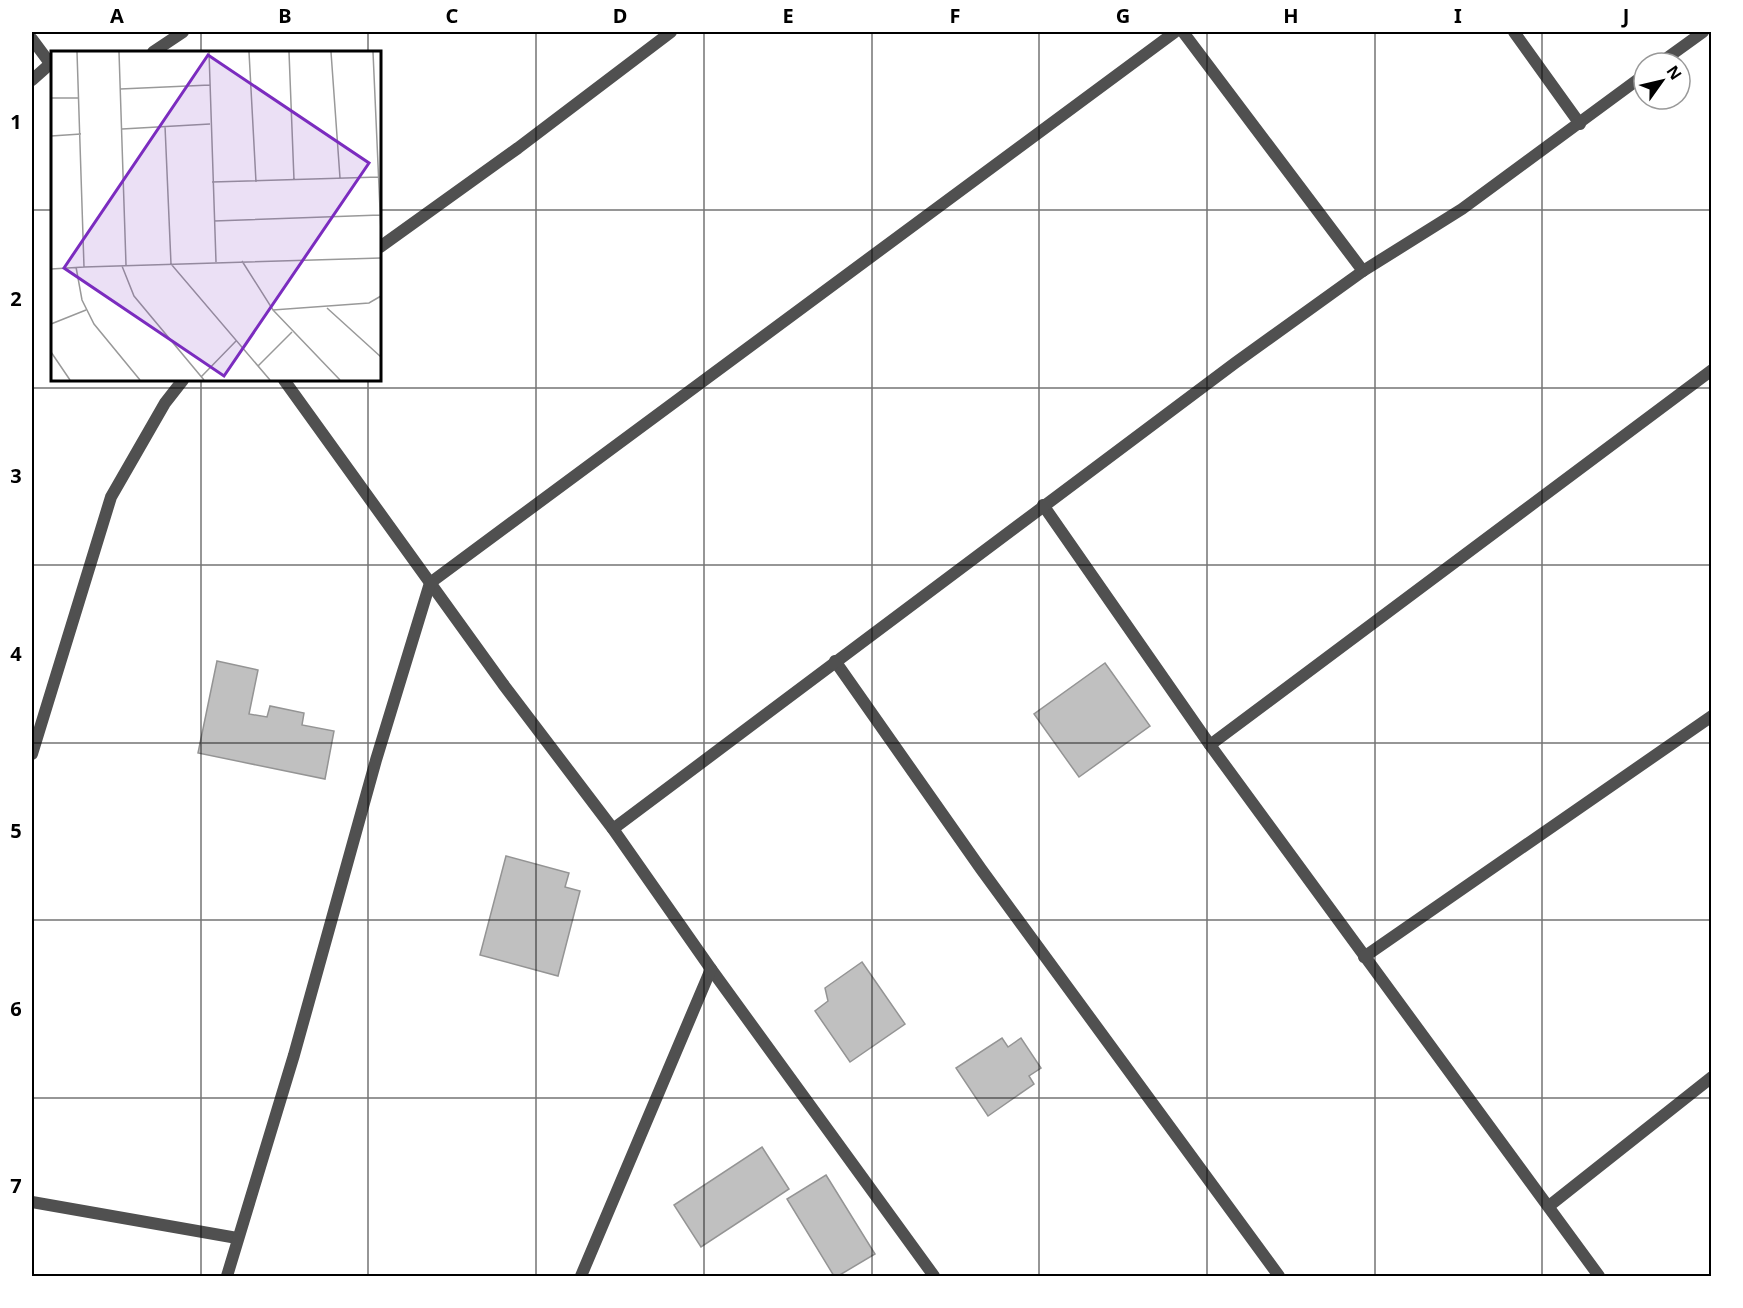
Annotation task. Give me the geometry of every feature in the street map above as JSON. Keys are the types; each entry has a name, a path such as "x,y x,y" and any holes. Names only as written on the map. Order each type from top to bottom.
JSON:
{"street":[{"path":"154,51 183,32"},
{"path":"381,246 518,148 670,32"},
{"path":"227,1276 294,1055 376,760 429,584 1175,32"},
{"path":"1183,32 1363,271"},
{"path":"1514,32 1580,124"},
{"path":"1677,51 1703,32"},
{"path":"32,39 51,65 32,80"},
{"path":"614,829 1043,505 1363,271 1462,209 1632,84"},
{"path":"1210,745 1712,370"},
{"path":"32,754 111,497 165,404 182,381"},
{"path":"285,381 429,584 614,829 711,969 934,1276"},
{"path":"1043,505 1210,745 1364,957 1550,1206 1599,1276"},
{"path":"835,661 981,869 1279,1276"},
{"path":"1364,957 1712,716"},
{"path":"580,1276 711,969"},
{"path":"1550,1206 1712,1077"},
{"path":"32,1202 237,1238"}],"building":[{"path":"217,661 258,670 249,714 267,717 270,706 304,713 302,725 334,731 325,779 198,753"},
{"path":"1105,663 1150,726 1079,777 1034,714"},
{"path":"506,856 569,873 565,887 580,891 558,976 480,955"},
{"path":"862,962 905,1024 850,1062 815,1011 828,1001 825,988"},
{"path":"1002,1038 1008,1047 1021,1038 1041,1068 1029,1076 1034,1084 988,1116 956,1068"},
{"path":"762,1147 789,1189 701,1247 674,1205"},
{"path":"826,1175 875,1254 838,1276 834,1276 787,1199"}]}
